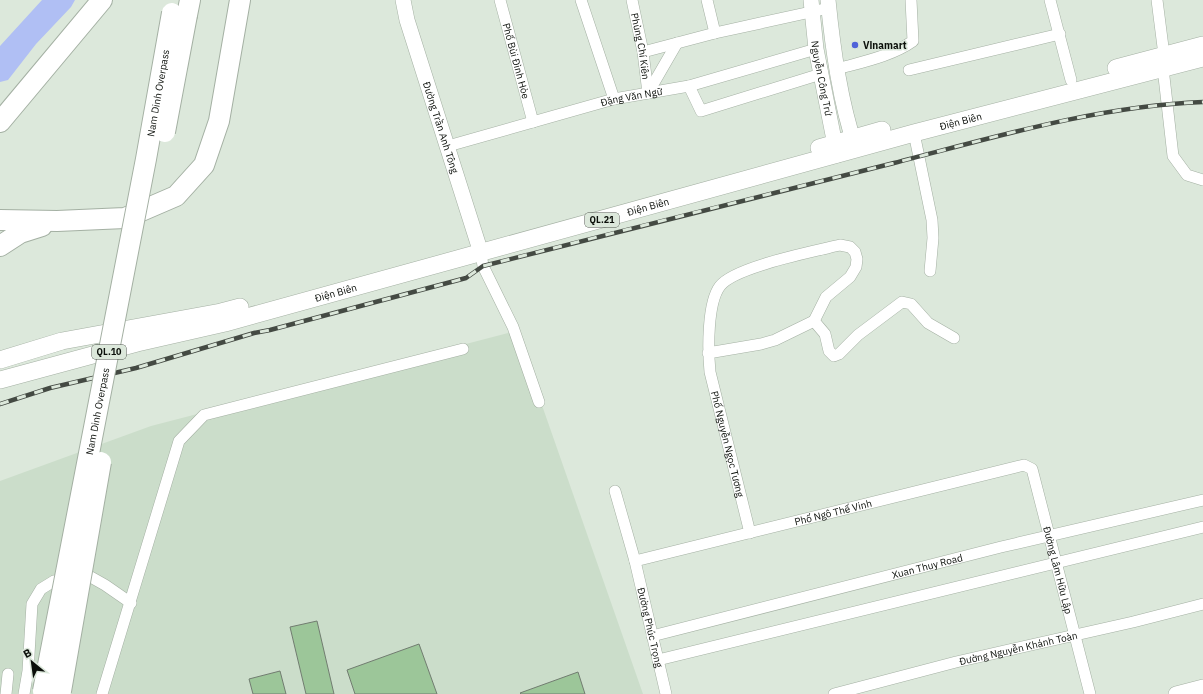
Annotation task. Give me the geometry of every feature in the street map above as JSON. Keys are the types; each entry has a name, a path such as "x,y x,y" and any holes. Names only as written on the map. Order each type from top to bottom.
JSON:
{"highway":[{"path":"0,122 102,0"},
{"path":"0,220 57,221 125,218 176,196 204,165 219,121 240,0"},
{"name":"Nam Dinh Overpass","path":"46,693 102,458 181,7"},
{"path":"0,246 20,233 57,221"}],"main road":[{"name":"Điện Biên","path":"854,144 914,132 1164,62 1203,45"},
{"name":"Điện Biên","path":"0,380 137,343 225,323 480,248 854,144 1070,80 1164,62 1203,58"},
{"name":"Điện Biên","path":"0,360 62,341 221,312 444,250 480,248"}],"street":[{"name":"Đường Trần Anh Tông","path":"403,0 407,20 480,248"},
{"name":"Phố Bùi Đình Hòe","path":"500,0 533,122"},
{"path":"580,0 614,99"},
{"name":"Phùng Chí Kiên","path":"632,0 643,52 648,93"},
{"path":"707,0 715,33"},
{"path":"837,69 866,61 913,42 911,0"},
{"path":"1050,0 1060,34 1070,80"},
{"path":"1157,0 1173,156 1187,175 1203,180"},
{"path":"643,52 812,6 828,4"},
{"name":"Nguyễn Công Trứ","path":"828,4 837,69 854,144"},
{"name":"Nguyễn Công Trứ","path":"812,6 816,49 836,149"},
{"path":"909,70 1060,34"},
{"path":"648,93 678,43"},
{"name":"Đặng Văn Ngữ","path":"448,146 614,99 689,86 816,49"},
{"path":"689,86 702,111 821,74"},
{"path":"914,132 932,220 933,238 930,271"},
{"name":"Phố Nguyễn Ngọc Tương","path":"750,534 710,372 708,353 710,325 716,294 724,281 760,265 846,244 855,252 857,259 856,267 850,277 826,297 814,321"},
{"path":"480,248 483,266 513,327 538,402"},
{"path":"708,353 775,340 814,321 824,334 829,351 834,356 839,354 858,335 902,302 908,302 928,323 954,338"},
{"path":"102,694 131,603 179,441 204,415 463,349"},
{"name":"Phố Ngô Thế Vinh","path":"635,561 750,534 1024,465 1032,469"},
{"name":"Đường Lâm Hữu Lập","path":"1032,469 1090,694"},
{"name":"Đường Phúc Trọng","path":"614,491 635,561 666,694"},
{"name":"Xuan Thuy Road","path":"652,636 1049,536 1203,500"},
{"path":"658,660 1203,527"},
{"path":"46,693 28,671 32,604 41,589 54,581 89,576 131,603"},
{"name":"Đường Nguyễn Khánh Toàn","path":"834,694 956,662 1075,636 1203,604"},
{"path":"6,694 8,674"},
{"path":"1176,694 1203,688"}],"shaded area":[{"path":"516,331 643,694 0,694 0,481 151,426"}],"water":[{"path":"42,0 75,0 71,7 36,44 8,80 0,82 0,46"}],"building":[{"path":"317,621 334,694 306,694 290,627"},
{"path":"419,644 437,694 355,694 347,670"},
{"path":"280,671 286,694 253,694 249,679"},
{"path":"578,672 585,694 520,693"}],"railway":[{"path":"0,404 50,388 136,368 254,333 466,278 483,266 1008,133 1086,116 1164,105 1203,102"}],"place":[{"name":"Vinamart","path":"855,45"}]}
